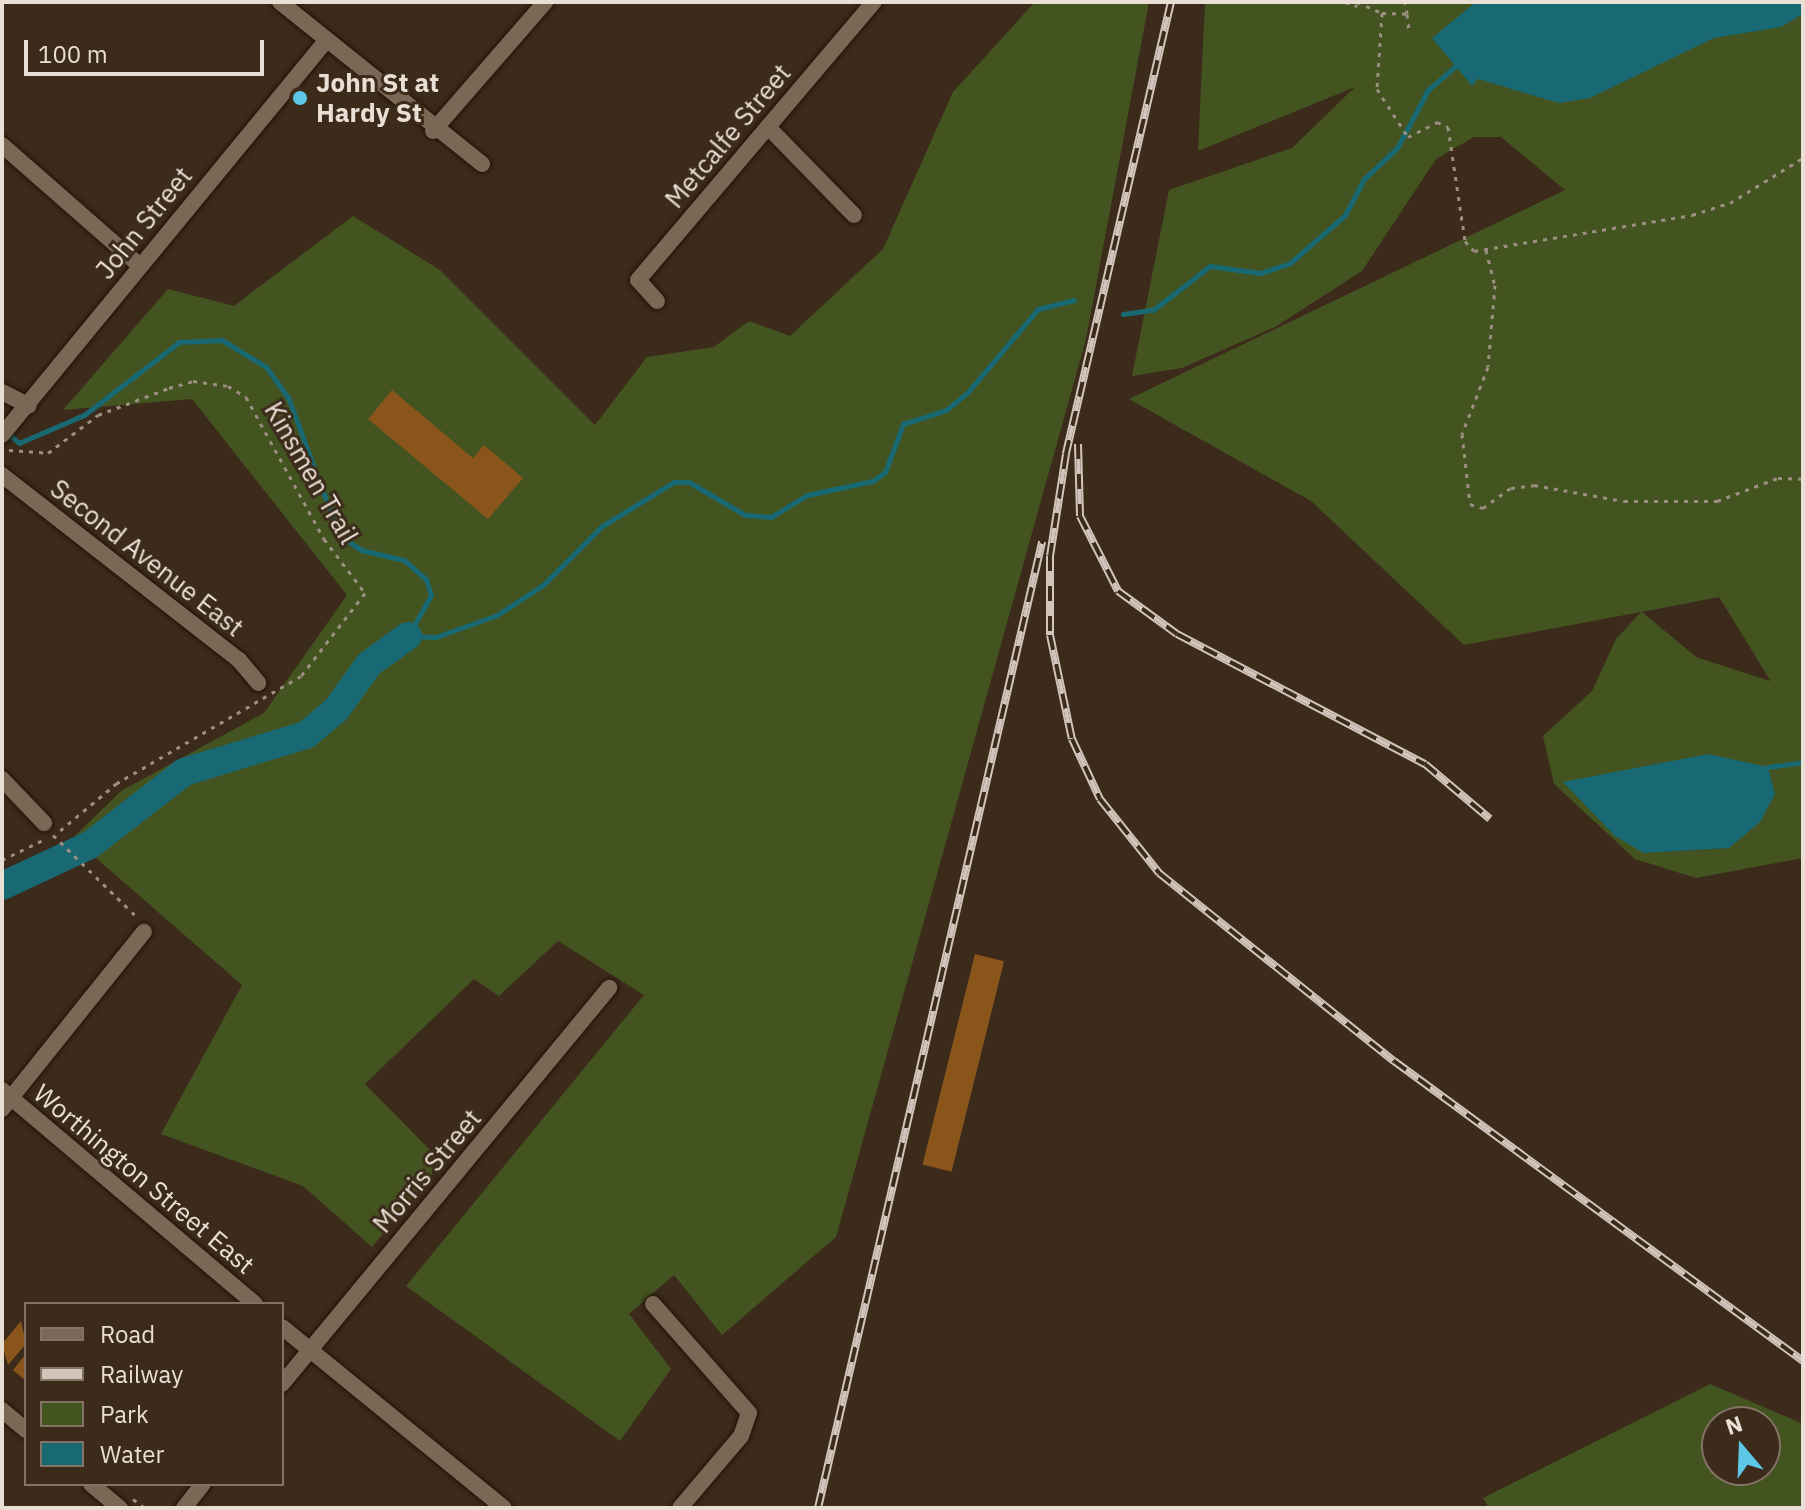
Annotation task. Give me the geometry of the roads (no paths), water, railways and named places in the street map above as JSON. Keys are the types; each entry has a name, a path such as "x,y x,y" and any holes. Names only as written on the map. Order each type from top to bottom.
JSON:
{"street":[{"path":"280,2 433,131 482,164"},
{"path":"433,131 545,2"},
{"name":"Metcalfe Street","path":"657,301 638,280 874,2"},
{"name":"John Street","path":"7,430 139,265 325,42"},
{"path":"768,127 854,215"},
{"path":"2,145 139,265"},
{"path":"2,392 29,406"},
{"name":"Second Avenue East","path":"2,475 239,660 258,683"},
{"path":"2,779 49,829"},
{"path":"5,1099 144,932"},
{"name":"Morris Street","path":"284,1381 609,988"},
{"name":"Worthington Street East","path":"5,1099 253,1302"},
{"path":"653,1304 749,1413 741,1436 680,1508"},
{"path":"284,1329 504,1508"},
{"path":"2,1410 24,1428"},
{"path":"93,1486 120,1508"},
{"path":"184,1508 201,1486"}],"water":[{"path":"1476,2 1803,2 1803,14 1781,27 1714,38 1590,98 1559,103 1478,79 1472,86 1432,38"},
{"path":"1708,754 1768,767 1775,794 1760,822 1729,848 1644,853 1615,836 1563,782"}],"waterway":[{"path":"1123,314 1153,310 1210,266 1260,273 1290,263 1345,215 1364,179 1397,148 1428,90 1456,66"},
{"path":"6,432 19,443 84,415 179,342 222,340 266,367 288,397 339,535 361,550 404,560 426,579 431,595 408,636 436,637 497,615 543,585 602,526 674,482 689,482 745,515 771,517 807,495 873,481 885,472 903,424 946,410 968,392 1038,309 1074,300"},
{"path":"2,886 90,845 184,772 306,735 336,710 369,664 408,636"},
{"path":"1768,767 1803,762"}],"railway":[{"path":"1171,2 1066,454 1050,556 1050,635 1072,739 1100,799 1159,873 1394,1061 1803,1361"},
{"path":"1078,444 1080,516 1118,591 1177,634 1425,764 1490,819"},
{"path":"818,1508 1042,542"}],"place":[{"name":"John St at Hardy St","path":"300,98"}]}
